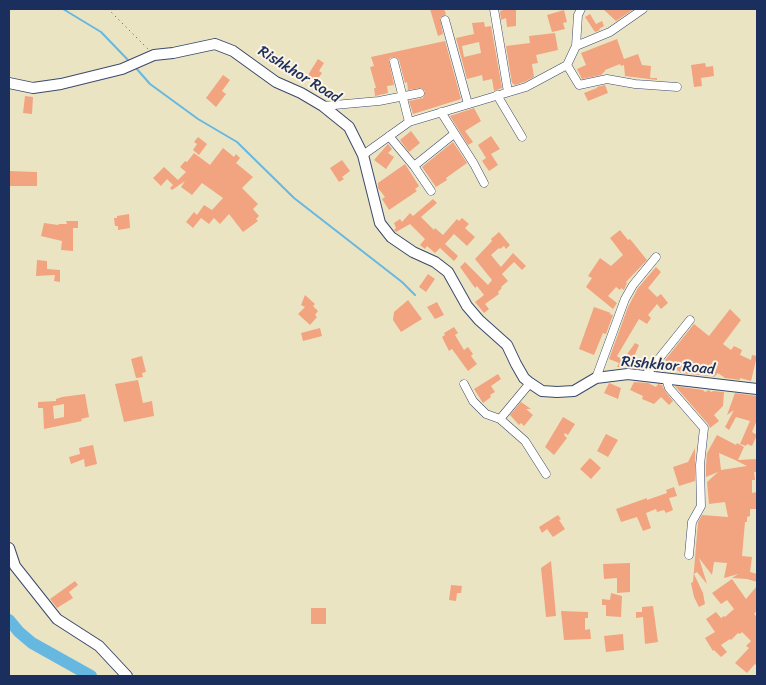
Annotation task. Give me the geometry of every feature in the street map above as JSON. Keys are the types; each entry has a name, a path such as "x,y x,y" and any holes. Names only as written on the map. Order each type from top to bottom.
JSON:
{"street":[{"path":"494,9 508,92"},
{"path":"363,155 410,122 526,88 567,65 576,46 578,15 581,9"},
{"path":"576,46 610,32 643,9"},
{"path":"445,20 468,104"},
{"name":"Rishkhor Road","path":"9,83 33,88 61,84 122,69 154,54 173,53 215,44 233,51 276,82 301,93 323,106 349,127 363,155 380,223 391,237 413,252 435,262 448,272 467,306 479,320 507,345 524,378 530,383 542,390 565,392 574,391 596,378 628,374 757,389"},
{"path":"394,62 410,122"},
{"path":"567,65 578,85 607,79 635,84 677,87"},
{"path":"323,106 403,97 420,93"},
{"path":"497,96 522,138"},
{"path":"441,112 484,183"},
{"path":"414,166 454,134"},
{"path":"389,136 414,166 431,191"},
{"path":"596,378 625,299 633,285 656,257"},
{"path":"645,376 690,320"},
{"path":"666,379 669,388 704,428 700,466 701,506 692,522 689,555"},
{"path":"500,419 530,383"},
{"path":"464,384 473,402 486,414 500,419 525,441 546,474"},
{"path":"9,548 15,566 57,619 99,646 127,676"}],"path":[{"path":"108,9 154,54"}],"building":[{"path":"430,9 444,9 446,14 440,18 443,34 438,36"},
{"path":"516,9 516,26 507,27 506,18 501,20 500,11"},
{"path":"603,9 634,9 616,21"},
{"path":"564,10 567,22 563,23 565,29 552,32 547,15"},
{"path":"590,14 596,24 602,21 604,26 600,30 595,32 585,17"},
{"path":"484,22 485,27 491,26 502,88 494,91 492,79 483,81 482,75 467,79 456,38 474,34 472,23","holes":["479,42 481,53 464,57 462,46"]},
{"path":"555,33 558,50 536,55 538,63 532,64 534,77 515,85 512,83 506,46 530,43 529,36"},
{"path":"617,39 624,59 638,54 642,65 651,66 650,77 657,78 657,80 625,76 624,65 621,66 620,64 605,70 601,75 582,79 577,69 586,65 581,53"},
{"path":"445,41 461,99 413,114 409,101 423,98 425,91 421,88 408,90 399,60 395,57 390,58 389,61 394,85 387,86 388,93 375,96 374,88 376,88 370,67 374,66 371,57"},
{"path":"318,59 324,63 319,71 322,73 317,80 308,75"},
{"path":"705,63 706,67 713,66 714,76 701,78 702,86 694,87 691,65"},
{"path":"223,75 230,80 222,91 226,94 216,107 206,98"},
{"path":"605,85 608,93 588,101 584,93"},
{"path":"25,96 33,97 32,114 23,113"},
{"path":"474,108 481,121 465,131 473,142 468,145 450,116"},
{"path":"411,131 420,143 409,152 400,140"},
{"path":"491,136 500,149 491,154 498,165 489,171 482,161 486,158 478,145"},
{"path":"198,137 207,144 199,155 193,150 197,144 194,142"},
{"path":"453,142 467,163 436,187 422,167"},
{"path":"388,144 392,149 388,153 394,157 386,169 374,160"},
{"path":"223,148 234,157 236,154 240,158 236,163 253,177 242,188 258,204 253,209 259,216 256,219 258,221 243,232 229,214 220,224 214,218 209,224 201,218 193,228 186,222 194,212 197,215 204,205 212,210 223,198 202,183 192,195 181,187 185,181 172,190 170,188 173,185 167,179 161,186 153,178 164,167 178,180 186,172 180,167 194,153 210,165"},
{"path":"342,160 350,171 339,182 330,168"},
{"path":"405,164 419,186 415,189 417,191 389,210 382,199 385,197 378,188 378,183"},
{"path":"9,171 37,172 37,186 9,186"},
{"path":"433,199 437,203 421,217 434,230 435,228 443,235 457,219 459,221 462,218 469,224 465,228 475,237 467,246 454,234 445,244 458,256 454,261 440,248 435,253 427,246 425,249 420,245 425,239 410,224 396,232 394,230 396,228 394,223 400,219 402,222 410,213 413,216"},
{"path":"129,214 130,228 118,230 118,226 115,226 114,218"},
{"path":"66,221 78,221 78,228 73,228 73,251 61,250 62,241 41,236 44,223 58,225 67,224"},
{"path":"620,230 647,260 626,282 624,290 616,287 608,296 617,303 613,309 586,287 592,278 588,276 600,258 611,266 623,255 610,238"},
{"path":"499,232 510,245 506,249 504,246 499,248 491,255 501,267 513,253 526,266 522,270 514,262 502,274 508,281 501,287 498,292 499,294 485,304 489,309 484,313 475,302 484,295 477,286 475,288 460,267 465,262 488,285 492,280 475,259"},
{"path":"37,260 47,261 47,269 60,270 60,282 54,281 55,275 36,276"},
{"path":"656,267 661,272 648,288 657,297 661,294 668,303 661,309 657,304 648,315 651,318 647,324 639,319 617,356 623,360 635,343 639,345 630,363 631,365 630,367 617,367 619,363 609,359 628,307 638,288"},
{"path":"428,274 435,279 426,292 419,287"},
{"path":"305,295 315,304 313,306 318,311 315,315 317,317 310,325 298,314 305,307 301,305"},
{"path":"408,300 422,319 401,332 393,320 394,312"},
{"path":"437,302 444,315 435,319 427,307"},
{"path":"594,307 613,315 606,334 603,333 594,355 579,349"},
{"path":"730,309 741,320 723,344 731,350 734,346 742,350 740,355 751,360 752,355 757,356 751,381 740,378 740,380 725,378 718,373 714,377 710,375 681,373 665,360 694,324 709,336"},
{"path":"454,327 458,333 455,335 464,350 468,347 473,354 471,356 477,364 468,371 452,349 449,351 442,337 445,335 444,333"},
{"path":"320,328 322,336 303,341 301,333"},
{"path":"142,356 146,372 142,373 143,377 136,378 131,359"},
{"path":"498,374 501,379 491,386 495,392 483,403 474,389"},
{"path":"138,380 143,403 152,401 154,416 124,422 115,384"},
{"path":"634,382 648,383 656,387 658,384 662,385 673,401 669,405 661,397 654,404 642,399 643,396 630,390"},
{"path":"609,383 621,388 618,399 604,393"},
{"path":"675,386 703,390 705,392 709,390 711,392 724,392 723,406 714,415 719,421 710,428"},
{"path":"735,393 757,396 757,420 752,432 757,435 752,446 740,444 750,421 736,417 729,430 725,427 734,410 727,415"},
{"path":"85,394 89,417 81,419 82,421 44,429 43,408 38,408 38,402 56,401 56,399","holes":["64,404 64,417 54,419 53,406"]},
{"path":"521,402 531,409 526,409 533,415 524,426 521,423 519,425 510,415"},
{"path":"563,417 575,424 568,435 565,433 564,435 567,438 554,455 545,447"},
{"path":"606,434 618,440 608,457 597,451"},
{"path":"717,435 744,447 738,460 757,459 757,472 754,472 755,480 752,480 752,493 757,492 757,509 750,509 750,516 747,517 747,522 745,522 742,556 752,557 750,572 757,574 757,582 732,578 738,574 724,578 727,563 714,562 712,575 699,558 707,584 697,572 694,574 703,593 705,604 699,607 694,597 691,583 693,582 698,522 702,515 728,517 725,502 709,504 707,482 718,472 706,477 707,453","holes":["719,453 747,466 721,470"]},
{"path":"93,445 97,464 85,467 84,459 71,464 69,457 80,454 79,448"},
{"path":"695,448 695,481 679,486 673,467 688,462"},
{"path":"590,458 601,468 591,479 580,469"},
{"path":"674,487 677,496 669,498 673,510 666,513 664,510 657,512 656,509 646,513 651,528 643,531 637,517 621,522 616,509 667,493 666,490"},
{"path":"558,515 565,529 553,537 547,529 542,533 539,527"},
{"path":"551,561 556,616 546,617 541,568"},
{"path":"630,563 630,592 617,593 617,578 604,579 603,564"},
{"path":"732,579 746,599 757,586 757,610 754,614 757,617 757,666 755,664 747,673 735,663 749,648 746,646 751,641 742,632 721,645 727,652 721,657 713,651 705,638 715,632 706,619 716,612 721,618 725,617 734,609 727,600 721,604 712,593"},
{"path":"75,581 78,585 69,592 73,598 57,608 50,599"},
{"path":"451,585 462,586 461,593 457,593 456,601 449,600"},
{"path":"611,593 622,596 621,617 606,616 606,605 602,605 602,599 610,600"},
{"path":"653,606 658,642 645,644 643,617 636,618 636,612 642,612 642,607"},
{"path":"311,608 326,608 326,624 311,624"},
{"path":"561,611 588,612 588,618 585,618 585,630 590,629 591,639 564,640"},
{"path":"623,634 624,650 606,652 604,636"}],"waterway":[{"path":"63,9 101,32 129,61"},
{"path":"136,68 150,84 198,119 237,142 294,198 402,282 415,295"},
{"path":"9,620 32,643 91,676"}]}
